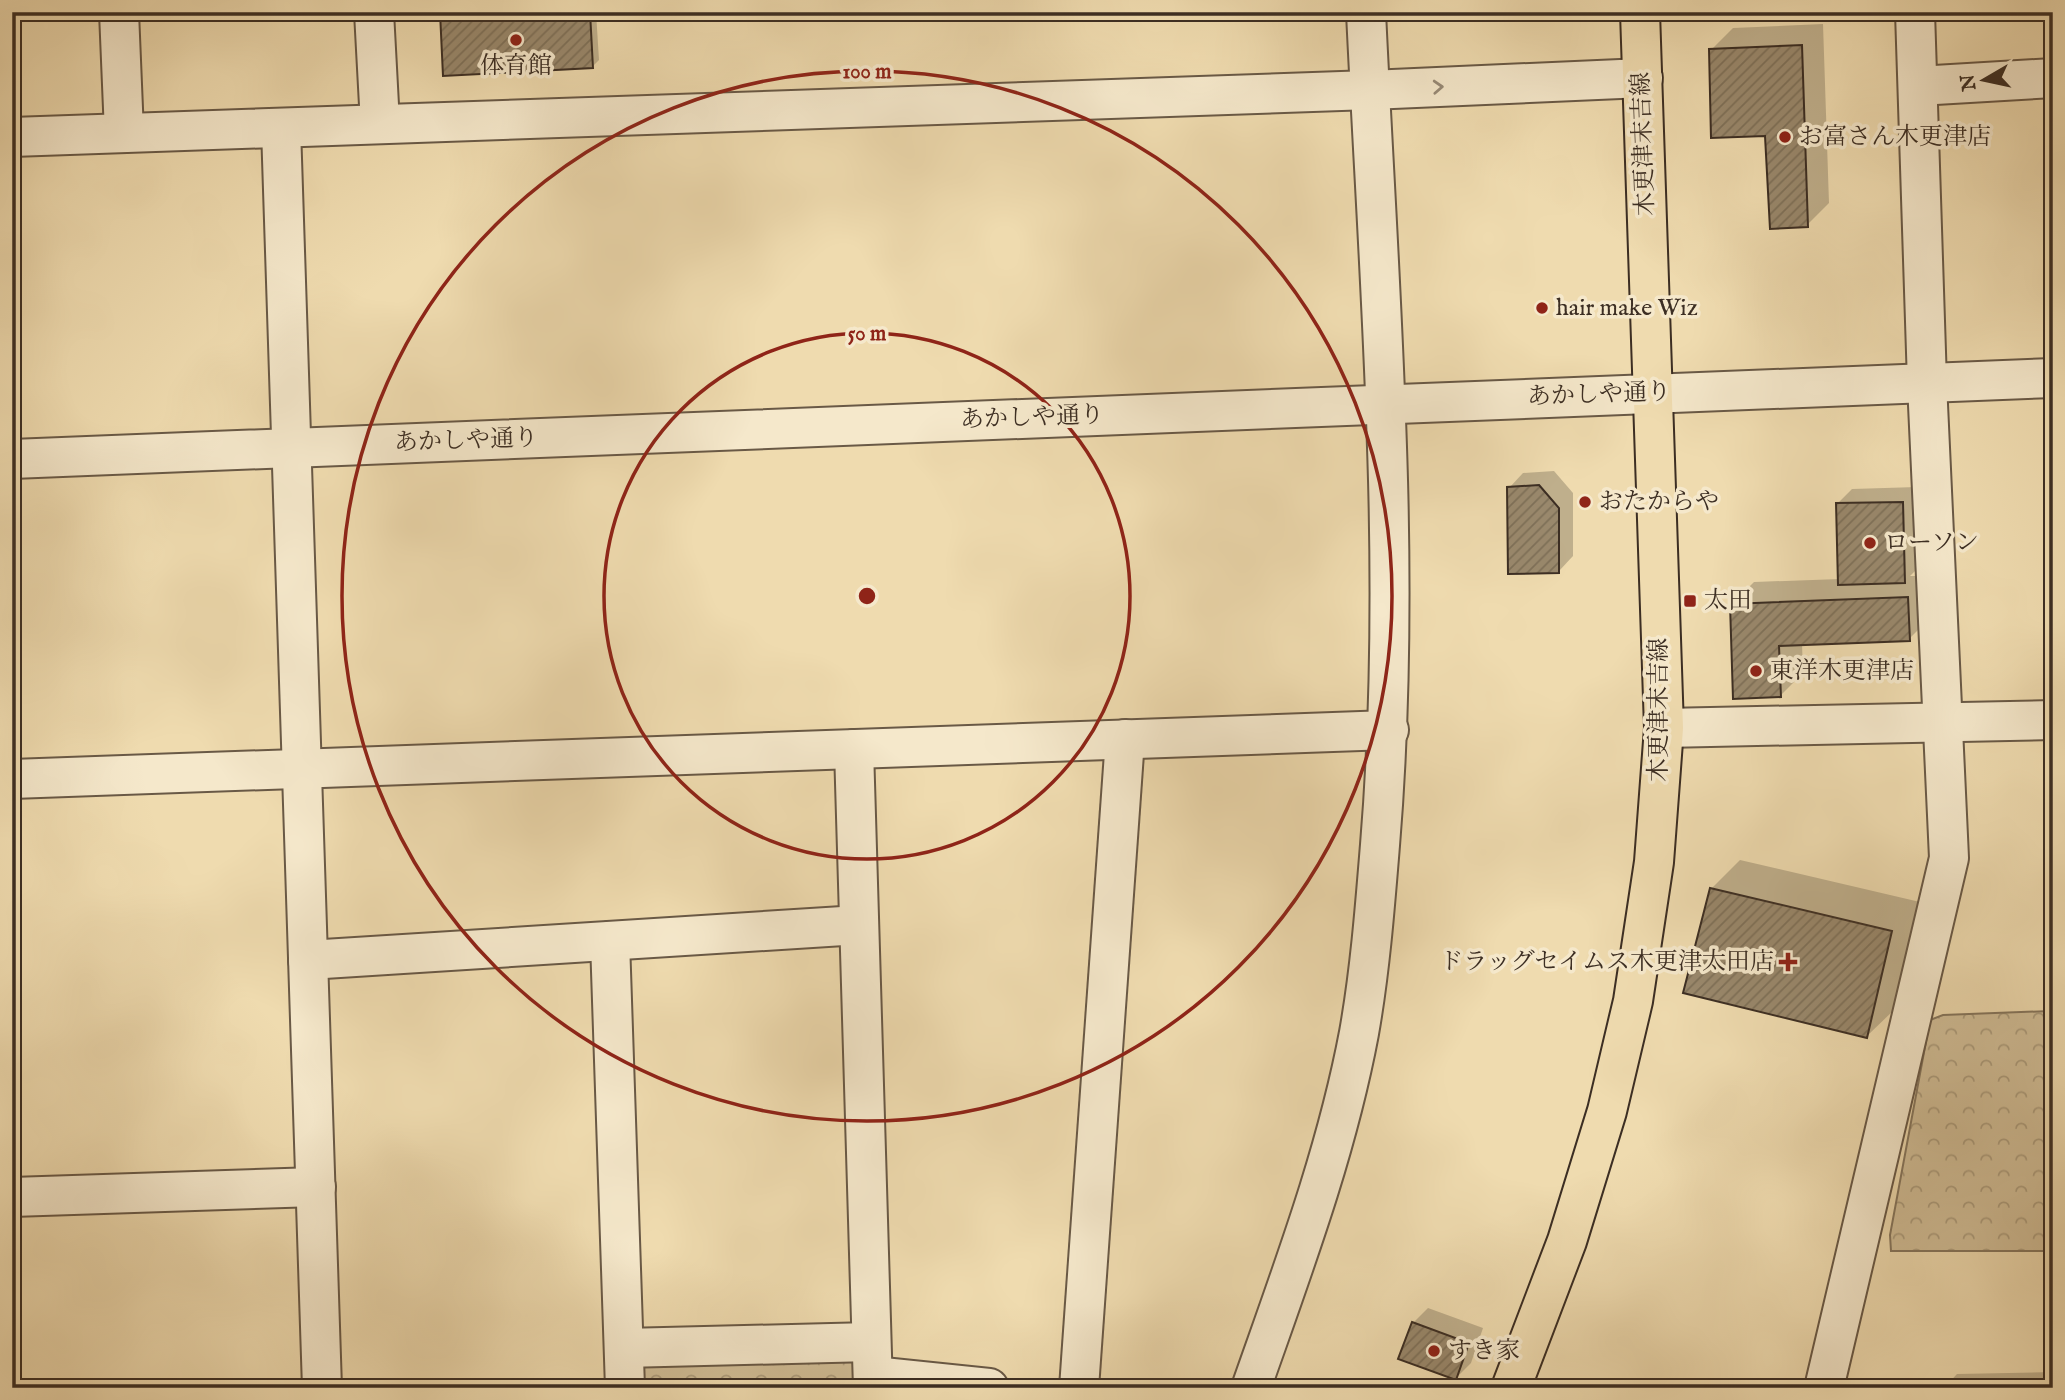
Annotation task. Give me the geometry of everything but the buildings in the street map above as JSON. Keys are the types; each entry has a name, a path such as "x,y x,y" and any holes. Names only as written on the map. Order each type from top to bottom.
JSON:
{"main road":[{"name":"木更津末吉線","path":"1511,1388 1579,1205 1623,1049 1654,862 1664,728 1640,12"}],"street":[{"path":"119,12 124,133"},
{"path":"374,12 380,124"},
{"path":"1251,1388 1321,1190 1359,1032 1376,894 1389,730 1387,403 1366,12"},
{"path":"1824,1388 1949,858 1927,383 1915,12"},
{"path":"12,137 1370,90 1643,78"},
{"path":"1918,86 2053,78"},
{"path":"281,128 322,1388"},
{"name":"あかしや通り","path":"12,459 2053,378"},
{"path":"1664,728 2053,720"},
{"path":"12,779 1389,730"},
{"path":"1079,1388 1125,739"},
{"path":"854,749 872,1368"},
{"path":"308,960 859,925"},
{"path":"610,941 625,1388"},
{"path":"12,1197 316,1188"},
{"path":"624,1349 872,1368 989,1388"}],"green space":[{"path":"2050,1011 2050,1251 1891,1251 1890,1235 1930,1020 1943,1015"},
{"path":"864,1349 865,1388 634,1388 634,1359"}],"place":[{"name":"体育館","path":"516,40"},
{"name":"お富さん木更津店","path":"1785,137"},
{"name":"hair make Wiz","path":"1542,308"},
{"name":"おたからや","path":"1585,502"},
{"name":"ローソン","path":"1870,543"},
{"name":"太田","path":"1690,601"},
{"name":"東洋木更津店","path":"1756,671"},
{"name":"ドラッグセイムス木更津太田店","path":"1788,962"},
{"name":"すき家","path":"1434,1351"}]}
